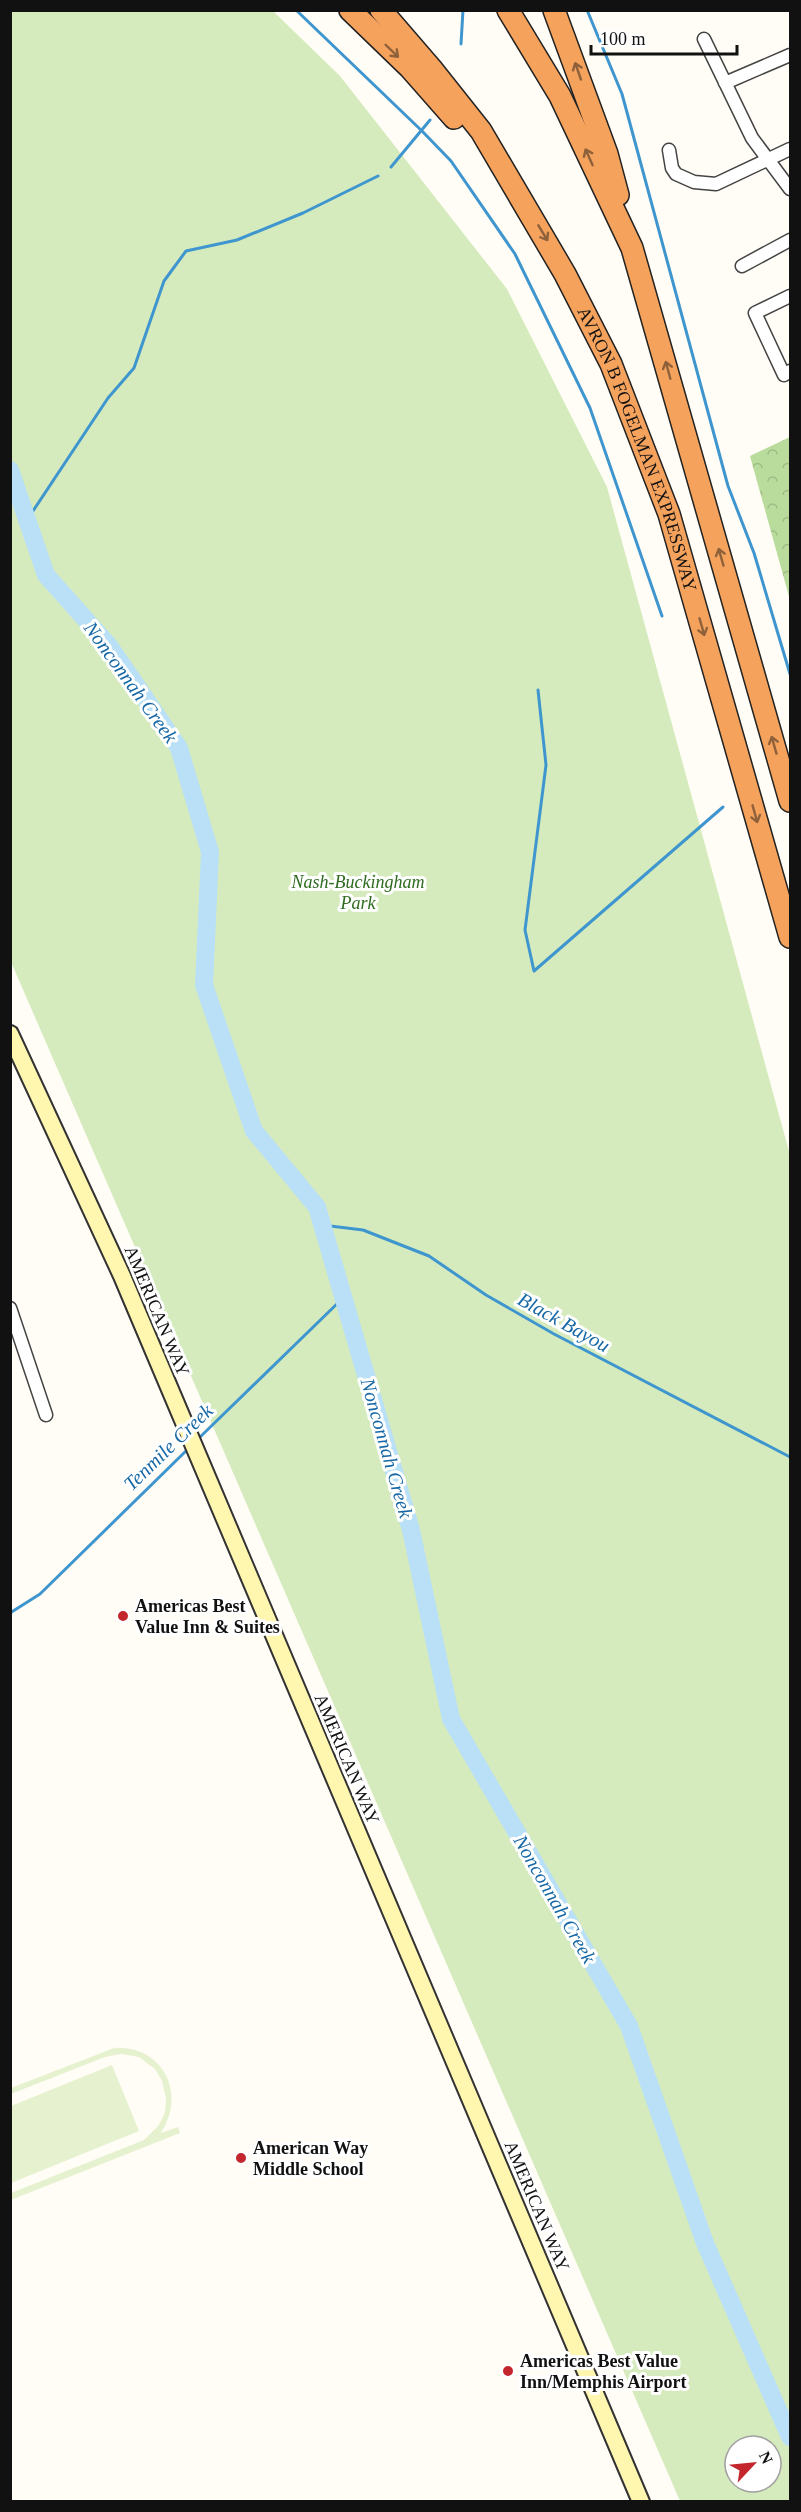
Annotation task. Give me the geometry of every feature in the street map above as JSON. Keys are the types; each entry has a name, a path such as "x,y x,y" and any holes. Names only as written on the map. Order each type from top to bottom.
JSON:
{"highway":[{"path":"351,10 410,68 454,118 475,147 512,183"},
{"name":"AVRON B FOGELMAN EXPRESSWAY","path":"381,10 481,131 566,274 625,395 669,514 790,937"},
{"path":"508,10 560,96 632,248"},
{"path":"554,10 607,154 790,801"}],"main road":[{"name":"AMERICAN WAY","path":"10,1034 122,1276 641,2502"}],"street":[{"path":"704,39 752,138 790,189"},
{"path":"725,82 790,55"},
{"path":"669,150 672,168 676,174 694,182 716,184 790,149"},
{"path":"742,266 790,240"},
{"path":"787,373 756,313 790,296"},
{"path":"10,1308 46,1415"}],"green space":[{"name":"Nash-Buckingham Park","path":"10,11 273,11 340,76 507,289 607,487 790,1155 790,2501 680,2501 11,962"},
{"path":"790,437 790,600 750,456"},
{"path":"114,2048 131,2049 146,2055 157,2063 166,2075 172,2103 161,2133 178,2127 180,2133 11,2200 11,2193 144,2140 159,2125 165,2112 166,2099 162,2081 155,2069 139,2057 121,2054 105,2057 11,2094 11,2088"},
{"path":"112,2065 139,2131 11,2183 11,2106"}],"waterway":[{"path":"296,10 451,161 515,254 590,408 662,616"},
{"path":"461,44 463,10"},
{"path":"587,10 622,94 728,486 754,553 790,674"},
{"path":"391,167 430,120"},
{"path":"27,520 108,398 134,368 164,281 186,251 237,240 303,213 378,176"},
{"name":"Nonconnah Creek","path":"10,470 46,575 110,647 179,748 210,852 204,985 254,1131 317,1207 411,1530 451,1719 629,2026 705,2243 790,2437"},
{"path":"538,690 546,765 525,930 534,971 723,807"},
{"name":"Black Bayou","path":"322,1225 363,1230 429,1256 486,1295 554,1334 790,1457"},
{"name":"Tenmile Creek","path":"198,1439 343,1298"},
{"name":"Tenmile Creek","path":"10,1613 40,1594 189,1448"}],"place":[{"name":"Americas Best Value Inn & Suites","path":"123,1616"},
{"name":"American Way Middle School","path":"241,2158"},
{"name":"Americas Best Value Inn/Memphis Airport","path":"508,2371"}]}
